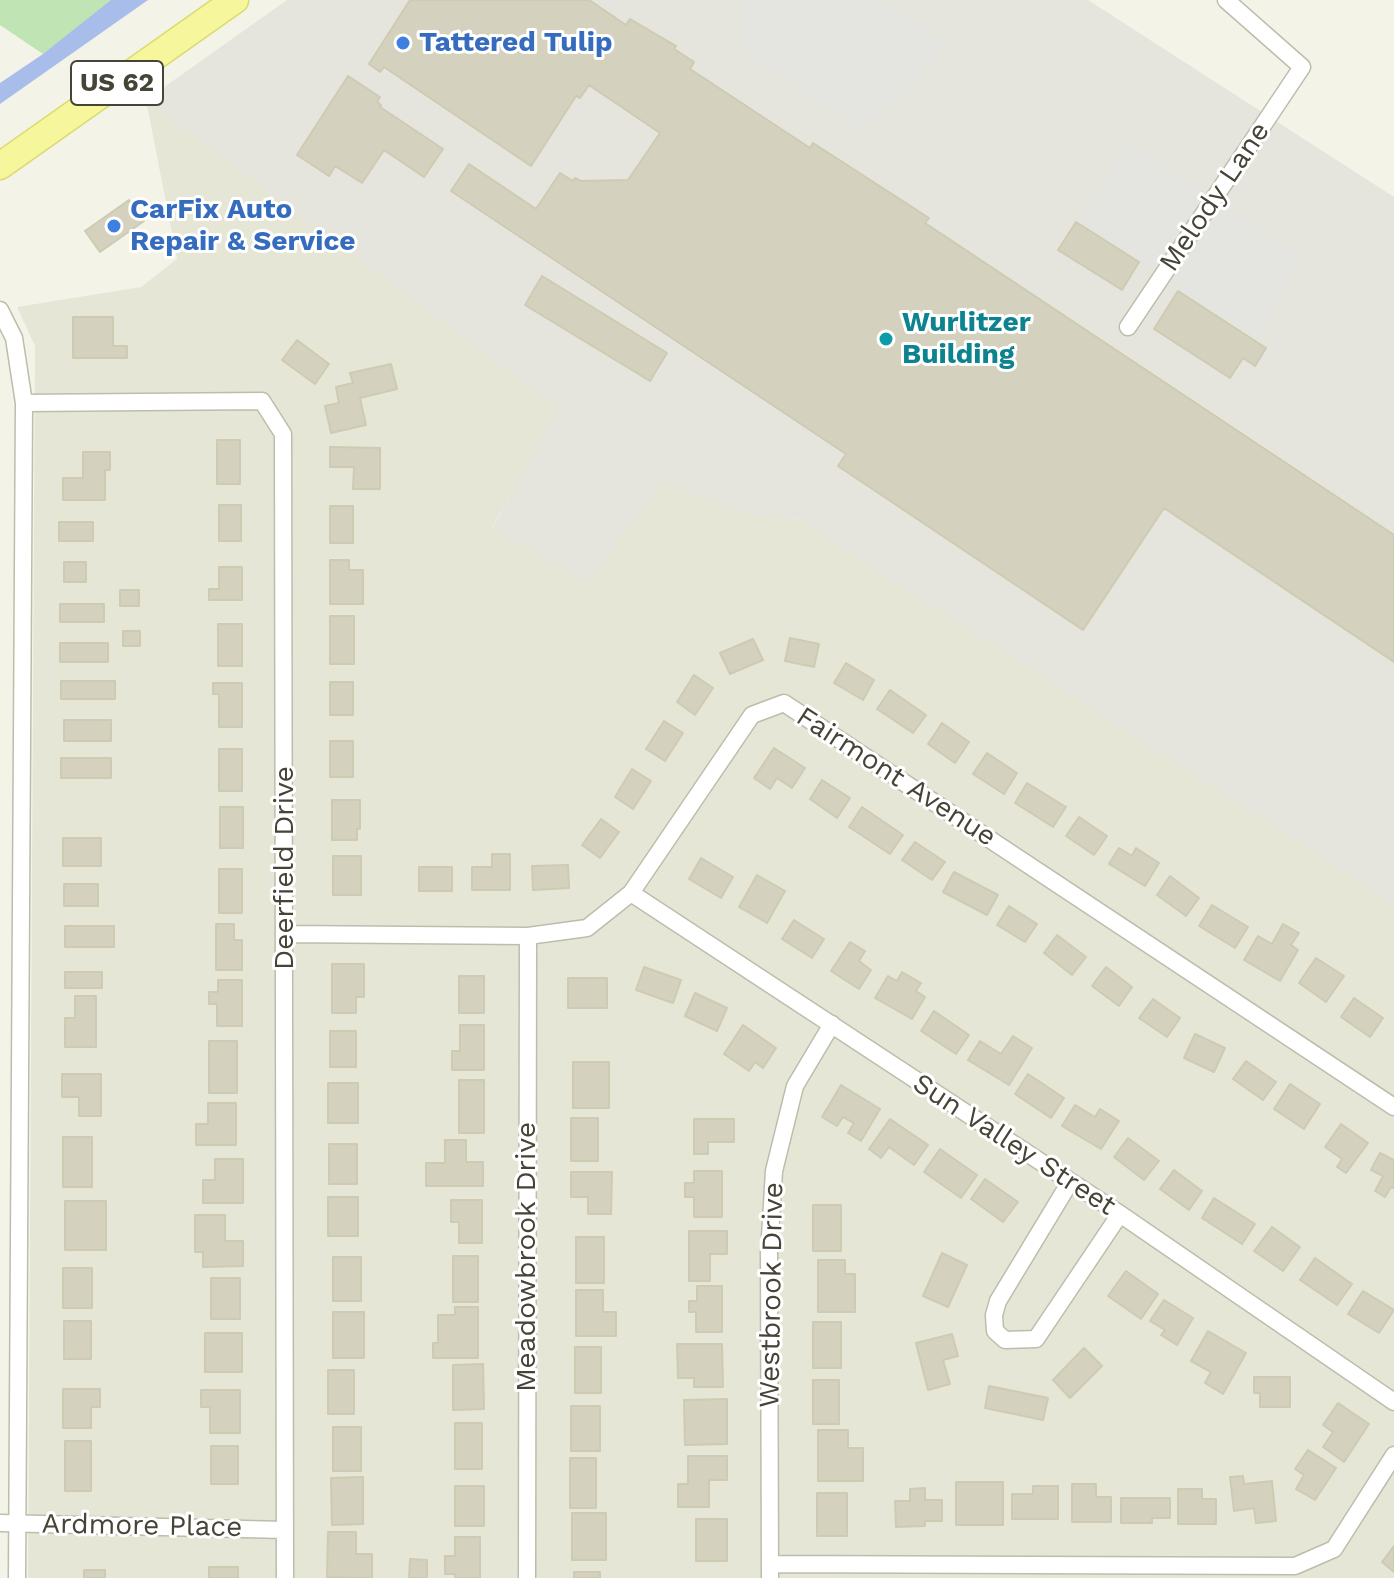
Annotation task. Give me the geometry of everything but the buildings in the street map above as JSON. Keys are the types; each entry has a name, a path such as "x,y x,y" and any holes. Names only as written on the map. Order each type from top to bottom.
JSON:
{"main road":[{"name":"US 62","path":"0,166 235,0"}],"street":[{"name":"Melody Lane","path":"1128,327 1302,67 1226,0"},
{"path":"0,310 14,338 24,403 8,1523 17,1578"},
{"name":"Deerfield Drive","path":"24,403 262,401 283,434 285,1578"},
{"name":"Fairmont Avenue","path":"286,934 528,936 587,928 631,893 752,715 784,703 1394,1107"},
{"name":"Sun Valley Street","path":"631,893 1120,1214 1394,1402"},
{"name":"Meadowbrook Drive","path":"527,1578 528,936"},
{"name":"Westbrook Drive","path":"770,1571 769,1253 774,1171 795,1086 832,1024"},
{"path":"1070,1182 998,1301 994,1315 995,1331 1005,1340 1036,1339 1120,1214"},
{"path":"770,1571 1295,1566 1334,1549 1394,1455"},
{"name":"Ardmore Place","path":"8,1523 285,1530"}],"shaded area":[{"path":"287,0 1088,0 1394,197 1394,904 799,520 748,514 662,482 589,582 492,529 558,408 146,100"},
{"path":"740,0 878,0 945,43 911,87 858,128 739,46 745,17"},
{"path":"146,100 559,408 492,528 662,482 748,514 799,520 1394,904 1394,1578 28,1578 35,346 17,307 141,287 177,259"},
{"path":"1129,143 1300,257 1257,339 1078,221"}],"green space":[{"path":"0,0 122,0 43,54 0,25"}],"water":[{"path":"111,0 148,0 0,104 0,83 43,54"}],"place":[{"name":"Tattered Tulip","path":"403,43"},
{"name":"CarFix Auto Repair & Service","path":"114,226"},
{"name":"Wurlitzer Building","path":"886,339"}]}
